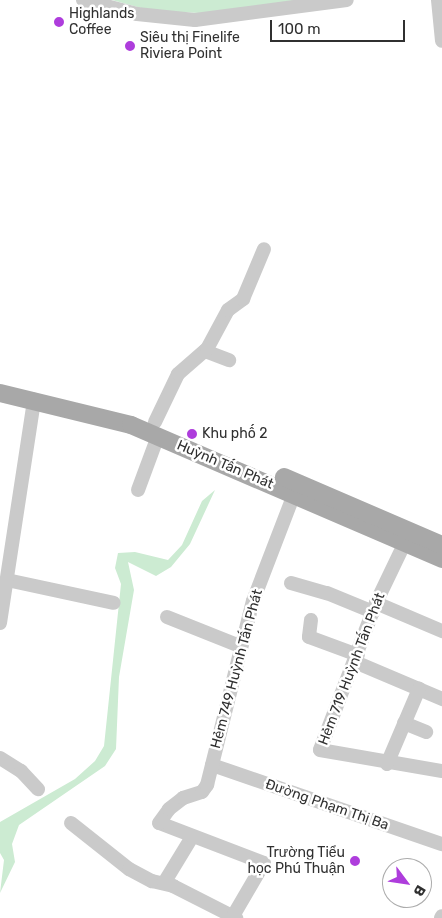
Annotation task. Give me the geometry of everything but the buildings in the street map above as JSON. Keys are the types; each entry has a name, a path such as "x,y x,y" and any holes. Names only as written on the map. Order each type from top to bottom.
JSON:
{"main road":[{"name":"Huỳnh Tấn Phát","path":"0,381 28,395"},
{"name":"Huỳnh Tấn Phát","path":"0,393 28,395 114,408 157,429 407,537 442,559"},
{"name":"Huỳnh Tấn Phát","path":"273,478 294,494 407,537 442,545"}],"street":[{"path":"83,0 136,14 195,20 347,0"},
{"path":"438,0 442,41"},
{"path":"138,490 157,429 178,374 205,351 228,310 248,290 264,248"},
{"path":"205,351 229,360"},
{"path":"0,623 7,580 28,395"},
{"name":"Hẻm 749 Huỳnh Tấn Phát","path":"192,837 159,823 169,809 183,798 202,792 207,786 252,600 294,494"},
{"name":"Hẻm 719 Huỳnh Tấn Phát","path":"407,537 374,608 320,750 387,764 442,771"},
{"path":"7,580 114,603"},
{"path":"291,583 442,631"},
{"path":"167,617 240,646"},
{"path":"311,620 309,637 442,699"},
{"path":"387,764 419,689"},
{"path":"404,723 426,732"},
{"path":"0,758 21,771 38,789"},
{"name":"Đường Phạm Thị Ba","path":"212,765 442,844"},
{"path":"71,823 129,869 164,883 234,917 264,864 192,837 164,883"}],"shaded area":[{"path":"112,0 309,0 224,14 152,11"},
{"path":"215,490 190,544 171,567 156,576 128,562 134,590 119,677 116,749 105,766 19,825 12,844 15,862 0,893 4,860 0,853 0,822 75,779 95,761 104,746 121,584 115,568 118,553 135,552 168,560 182,545 202,501"}],"place":[{"name":"Highlands Coffee","path":"59,22"},
{"name":"Siêu thị Finelife Riviera Point","path":"130,46"},
{"name":"Khu phố 2","path":"192,434"},
{"name":"Trường Tiểu học Phú Thuận","path":"355,861"}]}
